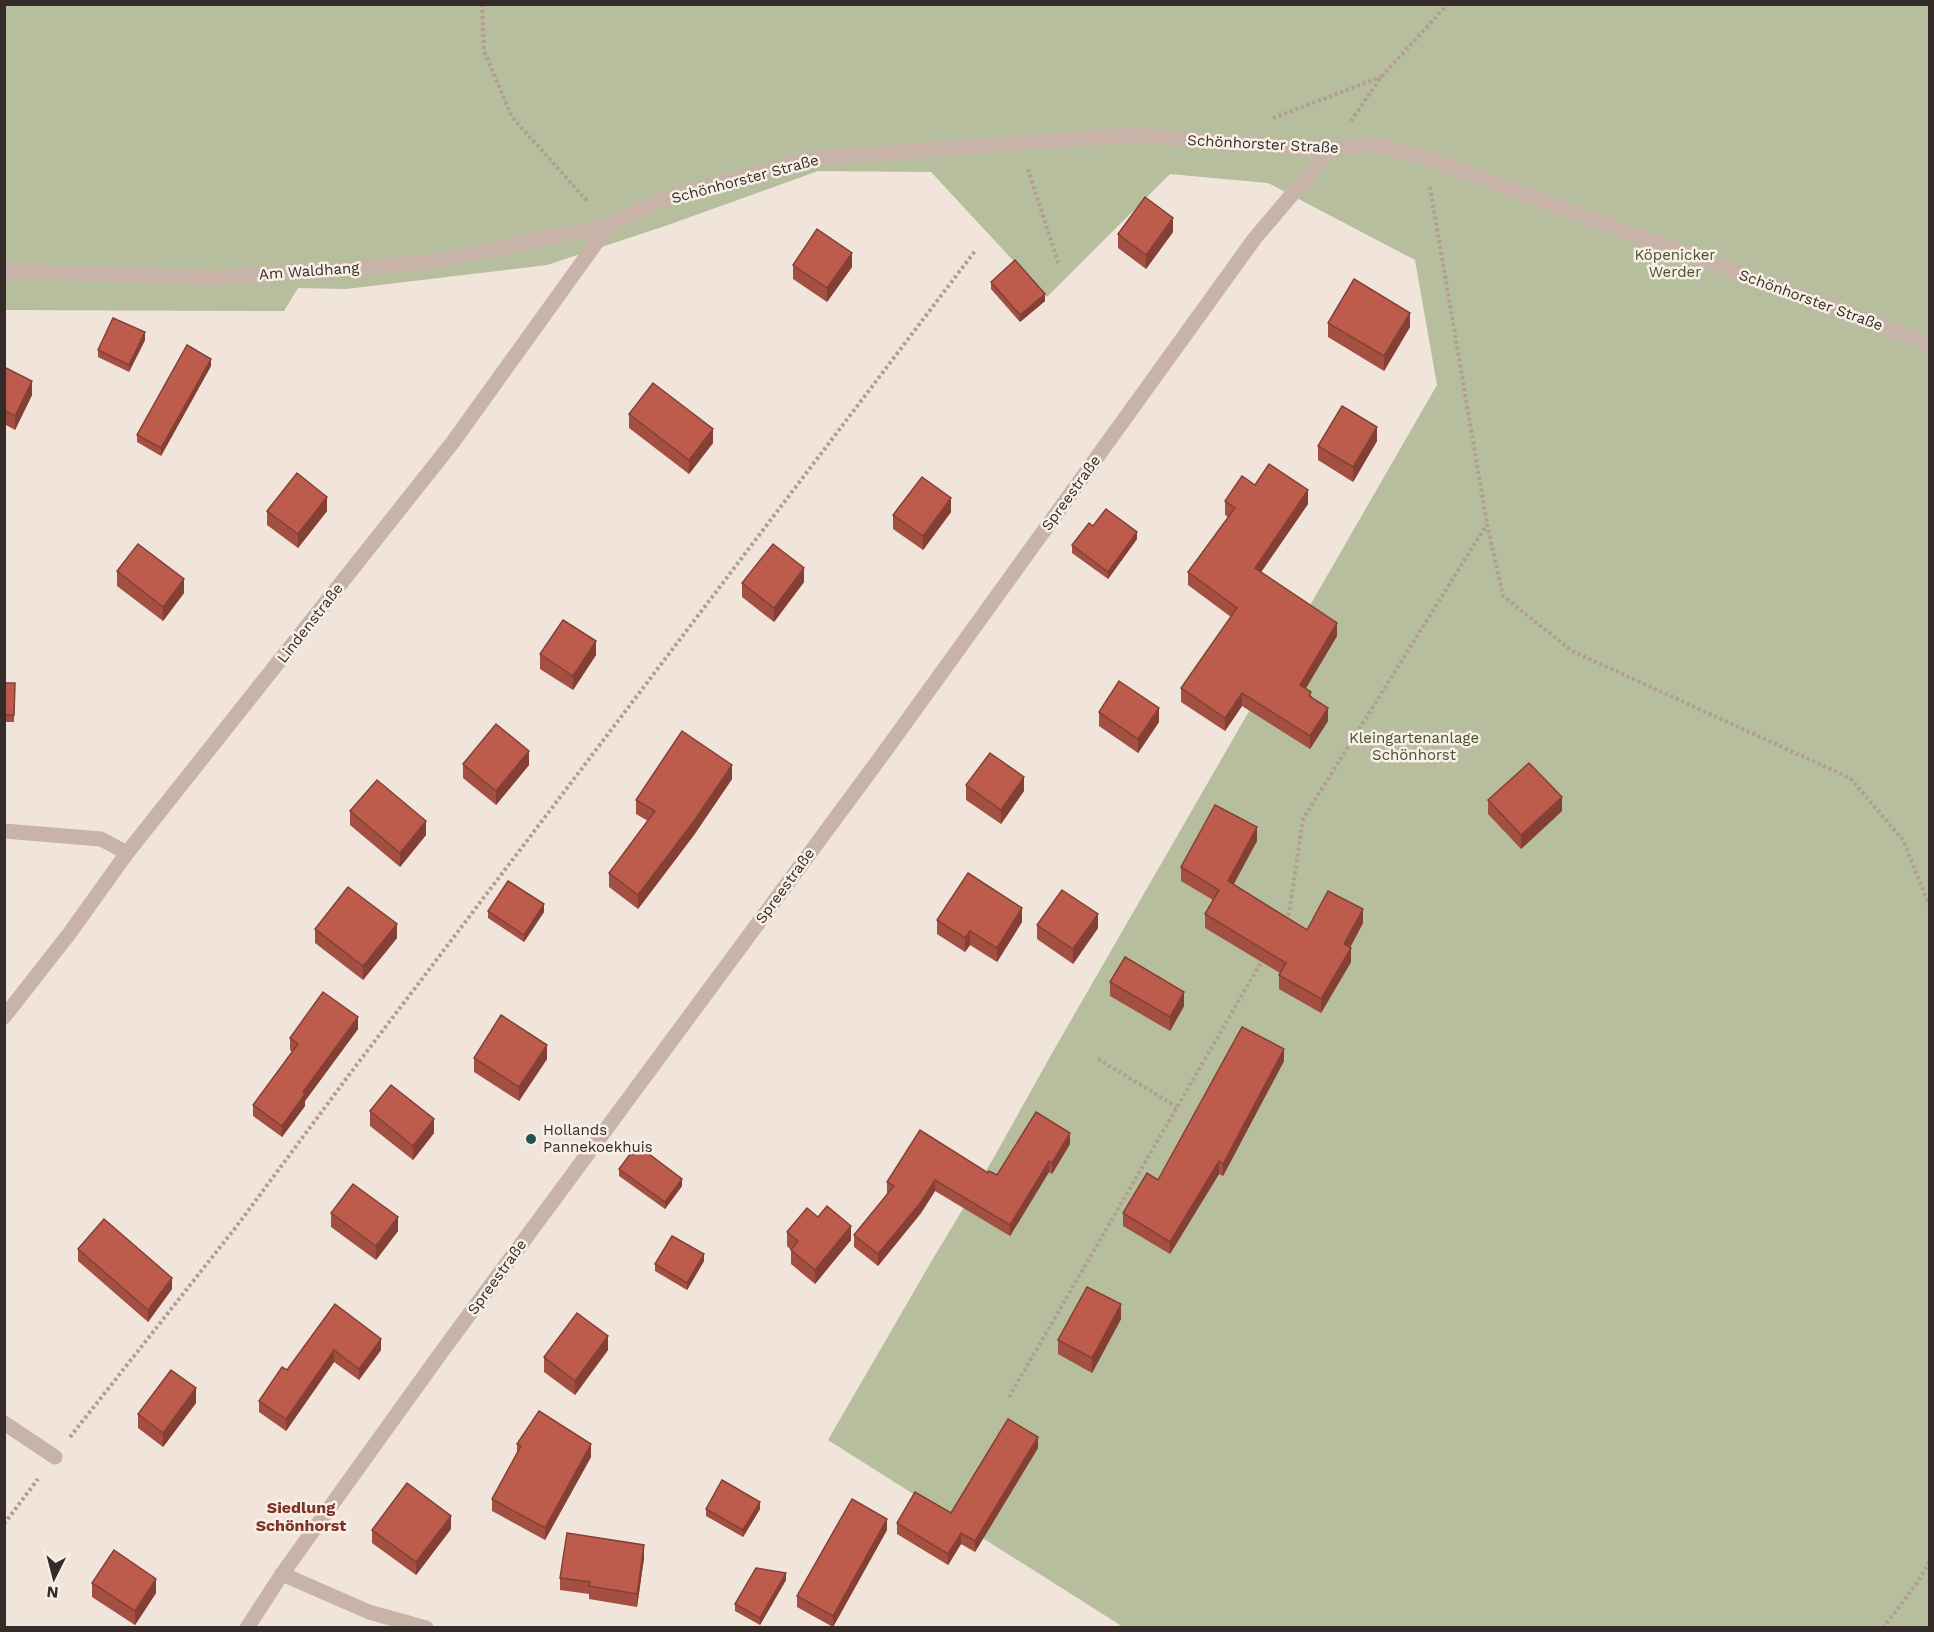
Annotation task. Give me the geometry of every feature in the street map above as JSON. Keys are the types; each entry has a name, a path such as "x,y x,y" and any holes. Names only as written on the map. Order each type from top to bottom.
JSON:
{"street":[{"name":"Schönhorster Straße","path":"609,225 651,204 706,186 815,158 1131,135 1330,150 1374,144 1425,157 1929,344"},
{"name":"Spreestraße","path":"247,1628 282,1574 511,1258 883,754 1255,238 1330,150"},
{"name":"Am Waldhang","path":"4,271 219,278 431,262 609,225"},
{"name":"Lindenstraße","path":"4,1017 69,934 127,853 453,442 609,225"},
{"path":"4,831 101,839 127,853"},
{"path":"4,1423 55,1457"},
{"path":"282,1574 369,1612 426,1628"}],"path":[{"path":"482,4 484,51 512,117 609,225"},
{"path":"1330,150 1381,77 1448,4"},
{"path":"1264,122 1381,77"},
{"path":"1020,142 1059,265"},
{"path":"1425,157 1487,524 1503,596 1572,651 1850,778 1903,840 1929,906"},
{"path":"67,1442 236,1227 975,251"},
{"path":"1283,923 1289,913 1304,819 1487,524"},
{"path":"1009,1397 1266,954"},
{"path":"1098,1059 1177,1107"},
{"path":"4,1524 55,1457"},
{"path":"1882,1628 1919,1580 1929,1561"}],"green space":[{"path":"5,5 1929,5 1929,1627 1118,1627 1120,1625 828,1440 993,1159 1437,385 1415,260 1268,183 1170,174 1047,297 931,172 818,171 668,225 547,265 346,289 298,288 284,311 5,310"}],"building":[{"path":"1145,197 1173,218 1146,255 1118,234"},
{"path":"817,229 852,253 827,288 793,265"},
{"path":"1015,260 1045,294 1020,315 991,282"},
{"path":"1354,279 1410,313 1384,356 1328,323"},
{"path":"113,318 145,332 129,365 98,350"},
{"path":"187,345 211,359 161,448 137,435"},
{"path":"4,367 32,381 15,416 4,410"},
{"path":"653,383 713,429 689,460 629,414"},
{"path":"1342,406 1377,427 1353,467 1318,446"},
{"path":"1269,464 1308,490 1255,568 1337,623 1300,685 1311,692 1309,696 1328,708 1310,736 1242,693 1225,718 1181,688 1237,608 1188,572 1235,508 1225,501 1242,476 1255,485"},
{"path":"297,473 327,497 298,534 267,511"},
{"path":"922,477 951,498 923,536 893,515"},
{"path":"1106,509 1137,532 1108,572 1072,545 1089,523 1093,526"},
{"path":"138,544 184,579 163,607 117,571"},
{"path":"773,544 804,568 774,608 742,583"},
{"path":"563,620 596,641 573,676 540,654"},
{"path":"1119,681 1159,708 1138,739 1099,712"},
{"path":"4,683 15,683 14,715 4,715"},
{"path":"496,724 529,751 496,791 463,764"},
{"path":"682,731 732,765 694,821 638,895 609,873 655,811 636,800"},
{"path":"990,753 1024,777 1001,810 966,785"},
{"path":"1529,763 1562,797 1521,835 1488,800"},
{"path":"377,780 426,821 400,853 350,811"},
{"path":"1215,805 1257,827 1228,881 1307,930 1328,891 1363,909 1344,944 1351,948 1321,999 1279,975 1286,963 1205,914 1219,890 1181,867"},
{"path":"968,873 1022,908 997,948 970,931 965,938 937,920"},
{"path":"508,881 544,904 524,935 488,911"},
{"path":"348,887 397,924 363,966 315,929"},
{"path":"1062,890 1098,914 1073,949 1037,925"},
{"path":"1125,957 1184,992 1170,1017 1110,982"},
{"path":"323,992 358,1017 303,1092 305,1094 282,1126 253,1105 298,1044 290,1038"},
{"path":"501,1015 547,1045 519,1087 474,1058"},
{"path":"1242,1027 1284,1049 1223,1164 1219,1161 1170,1242 1123,1213 1147,1173 1158,1180"},
{"path":"391,1085 434,1119 413,1146 370,1111"},
{"path":"1036,1112 1070,1133 1052,1163 1049,1161 1010,1225 935,1180 921,1202 878,1254 854,1235 894,1186 887,1182 920,1130 988,1173 989,1171 997,1175"},
{"path":"637,1145 682,1179 665,1202 619,1169"},
{"path":"353,1184 398,1217 376,1246 331,1213"},
{"path":"827,1206 851,1226 815,1270 791,1250 798,1241 787,1232 807,1208 818,1217"},
{"path":"104,1219 172,1278 148,1310 78,1249"},
{"path":"672,1236 704,1254 687,1283 655,1264"},
{"path":"1087,1287 1121,1304 1092,1358 1058,1340"},
{"path":"335,1304 381,1339 359,1369 334,1350 286,1419 259,1401 282,1367 287,1370"},
{"path":"577,1313 608,1336 575,1381 544,1357"},
{"path":"171,1370 196,1388 163,1433 138,1414"},
{"path":"539,1411 591,1444 545,1528 492,1499 521,1446 517,1444"},
{"path":"1008,1419 1038,1437 975,1541 961,1533 948,1554 897,1523 915,1492 951,1513"},
{"path":"722,1480 760,1502 743,1530 706,1509"},
{"path":"407,1483 451,1516 416,1562 372,1530"},
{"path":"852,1499 887,1519 833,1616 797,1596"},
{"path":"567,1533 644,1545 637,1594 589,1586 590,1582 560,1578"},
{"path":"114,1550 156,1579 135,1611 92,1583"},
{"path":"756,1568 786,1573 760,1618 735,1604"}],"place":[{"name":"Hollands Pannekoekhuis","path":"531,1139"}],"district":[{"name":"Siedlung Schönhorst","path":"301,1516"}],"park label":[{"name":"Köpenicker Werder","path":"1675,264"},
{"name":"Kleingartenanlage Schönhorst","path":"1414,746"}]}
